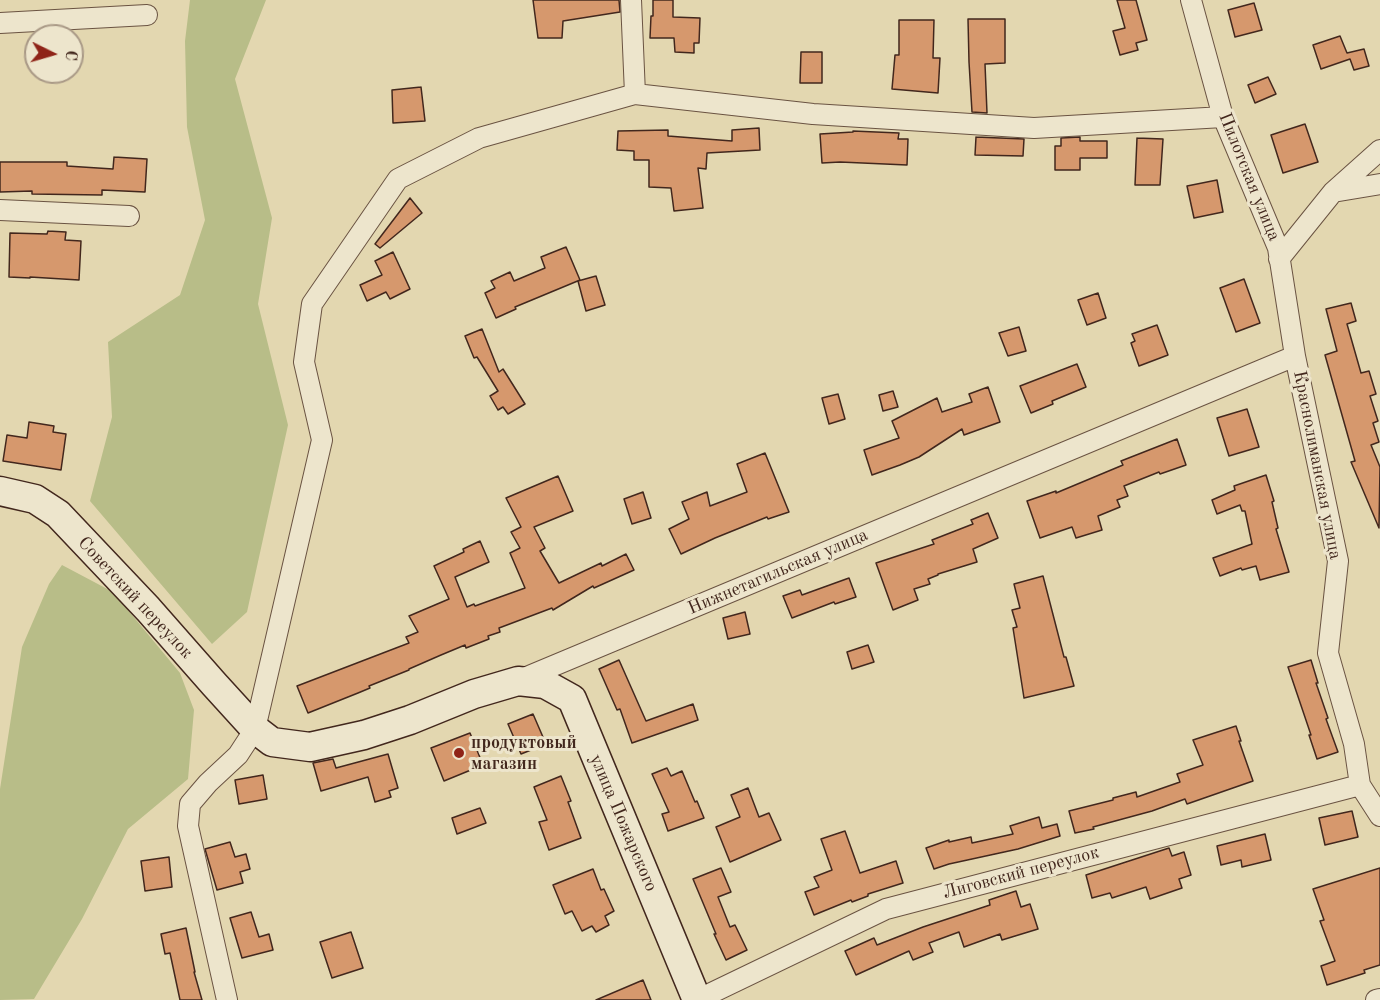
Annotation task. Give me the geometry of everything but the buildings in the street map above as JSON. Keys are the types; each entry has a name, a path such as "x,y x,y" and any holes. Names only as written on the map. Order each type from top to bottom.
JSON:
{"street":[{"path":"631,0 634,94"},
{"name":"Пилотская улица","path":"1191,0 1223,117 1278,248 1294,356"},
{"path":"0,23 147,15"},
{"path":"227,1000 188,826 190,804 208,783 238,755 255,729 322,440 304,362 312,304 398,179 479,138 634,94 813,114 1034,128 1223,117"},
{"path":"1279,259 1333,192 1380,150"},
{"path":"1333,192 1380,184"},
{"path":"0,210 129,216"},
{"name":"Нижнетагильская улица","path":"255,729 272,742 310,747 364,735 410,720 474,694 518,681 1294,356"},
{"name":"Краснолиманская улица","path":"1294,356 1338,561 1328,653 1354,744 1360,785 1380,816"},
{"name":"Советский переулок","path":"0,491 35,500 58,514 148,609 255,729"},
{"name":"улица Пожарского","path":"518,681 545,684 572,699 697,1000"},
{"name":"Лиговский переулок","path":"697,1000 886,909 1360,785"}],"green space":[{"path":"190,0 266,0 235,79 272,218 258,304 288,425 247,612 212,644 90,501 112,417 108,342 180,295 205,220 187,127 185,41"},
{"path":"62,565 113,592 180,673 194,710 188,779 128,829 82,919 34,999 0,1000 0,789 22,647 49,584"}],"place":[{"name":"продуктовый магазин","path":"459,753"}]}
